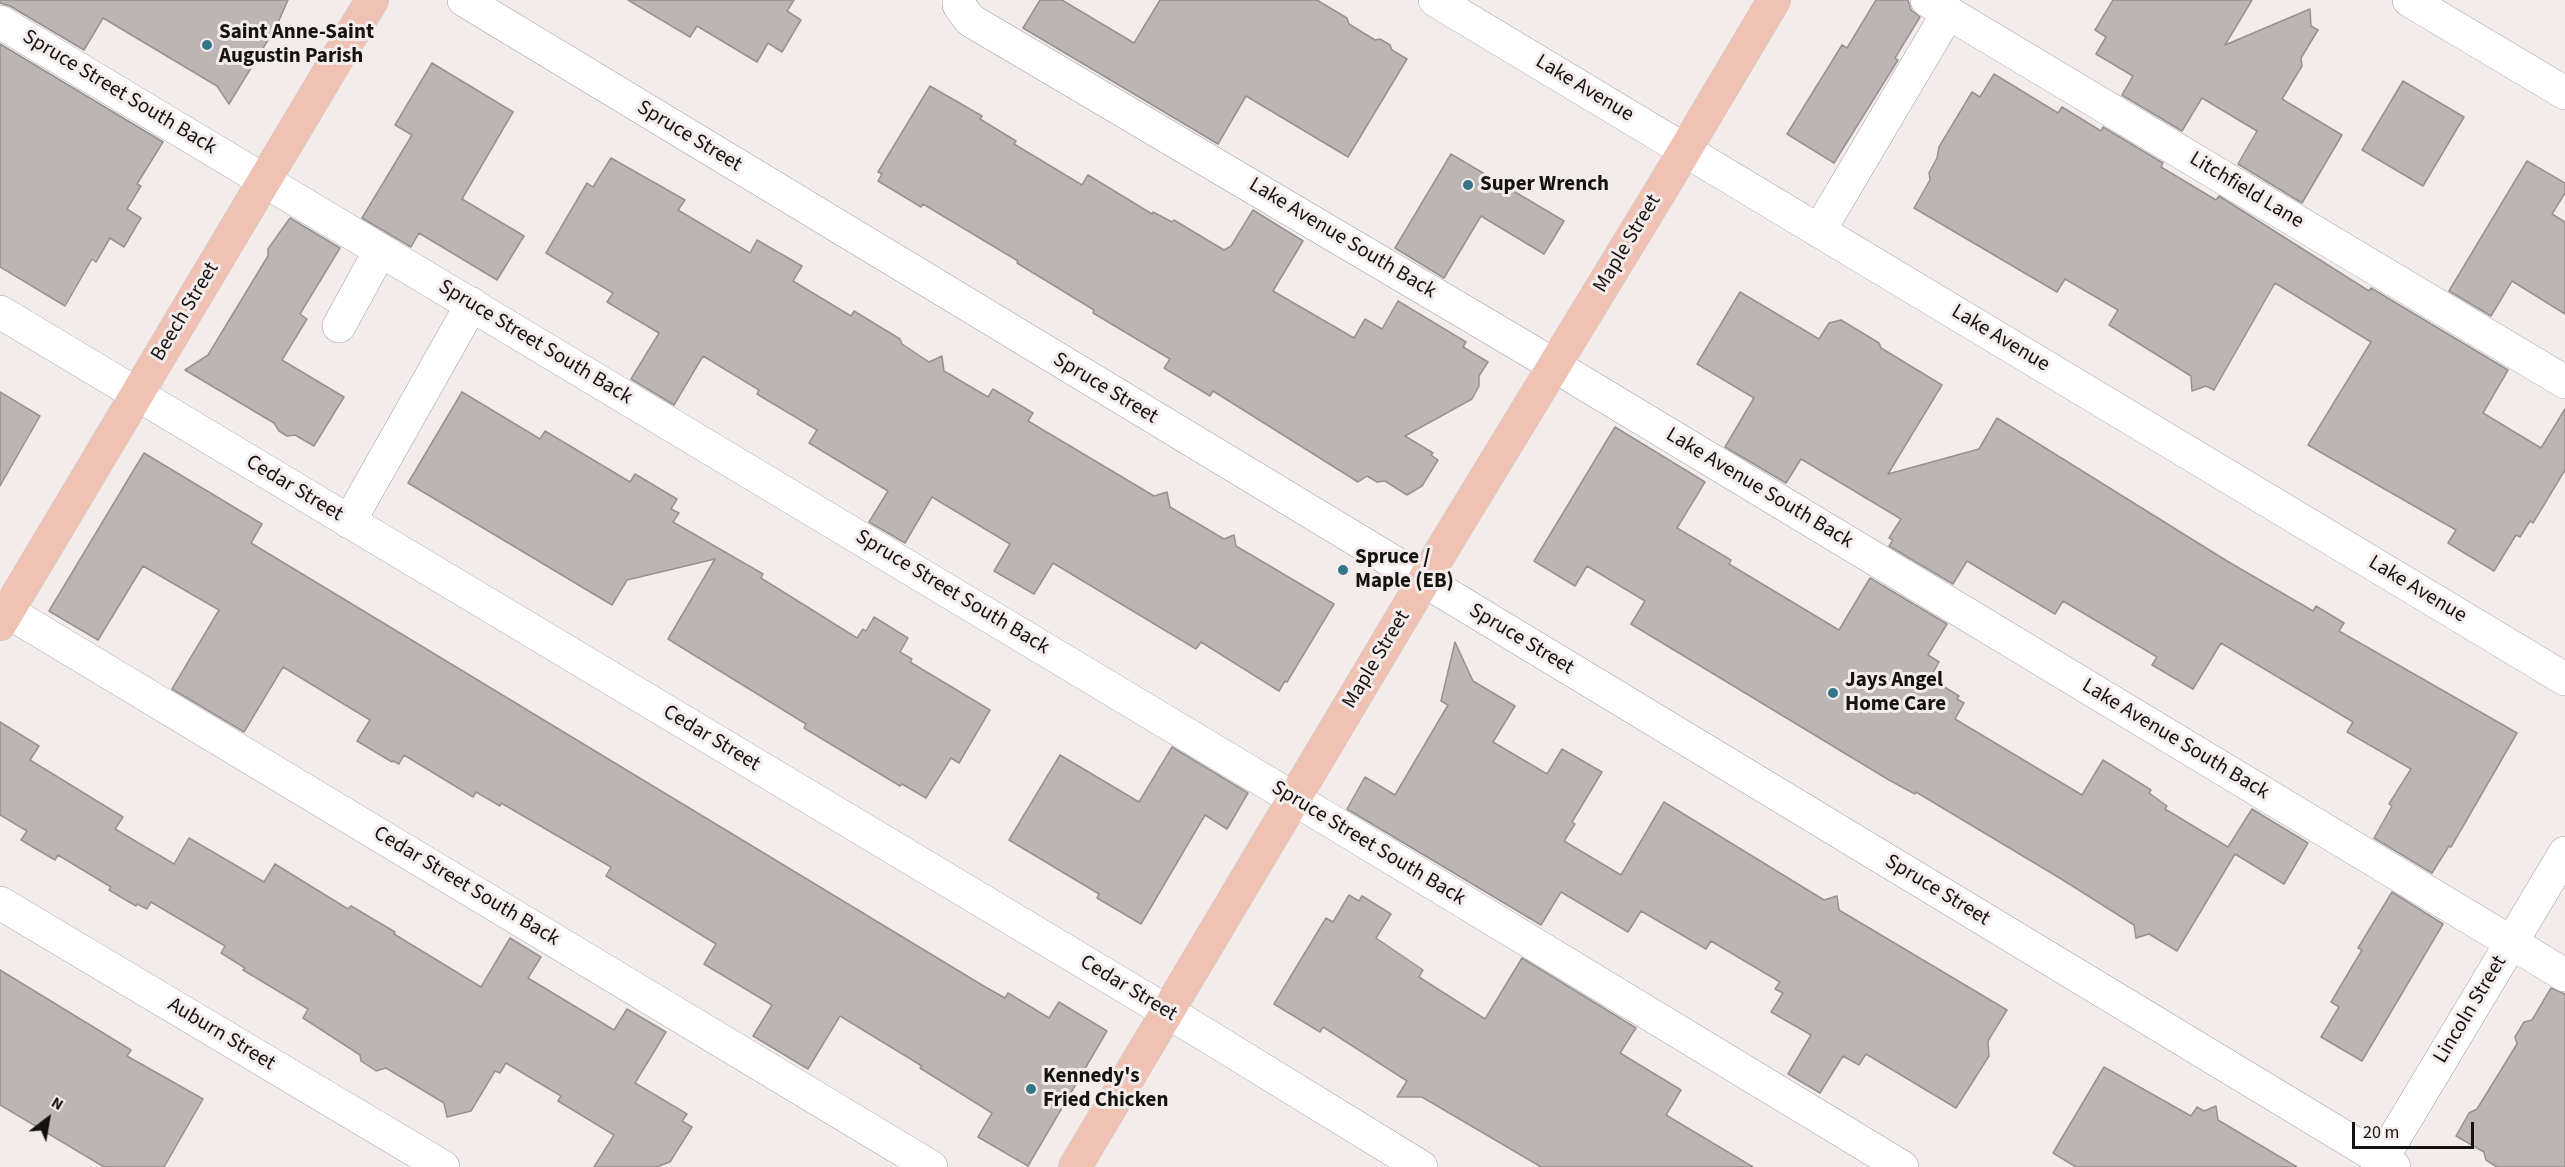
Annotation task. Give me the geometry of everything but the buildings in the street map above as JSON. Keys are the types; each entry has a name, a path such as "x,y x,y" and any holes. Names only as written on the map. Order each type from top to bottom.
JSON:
{"main road":[{"name":"Beech Street","path":"3,614 372,0"},
{"name":"Maple Street","path":"1075,1167 1423,582 1774,0"}],"street":[{"name":"Spruce Street","path":"464,0 2384,1165"},
{"name":"Lake Avenue South Back","path":"958,0 970,20 1555,366 2565,975"},
{"name":"Lake Avenue","path":"1435,0 2565,679"},
{"path":"2409,0 2565,93"},
{"path":"1819,231 1937,6"},
{"name":"Litchfield Lane","path":"1937,6 2565,382"},
{"name":"Spruce Street South Back","path":"0,22 472,304 1902,1167"},
{"path":"339,326 380,251"},
{"path":"350,522 472,304"},
{"name":"Cedar Street","path":"0,312 1167,1012 1421,1167"},
{"name":"Cedar Street South Back","path":"3,614 931,1167"},
{"name":"Lincoln Street","path":"2384,1165 2511,942 2565,853"},
{"name":"Auburn Street","path":"0,903 443,1167"}],"place":[{"name":"Saint Anne-Saint Augustin Parish","path":"207,45"},
{"name":"Super Wrench","path":"1468,185"},
{"name":"Spruce / Maple (EB)","path":"1343,570"},
{"name":"Jays Angel Home Care","path":"1833,693"},
{"name":"Kennedy's Fried Chicken","path":"1031,1089"}]}
